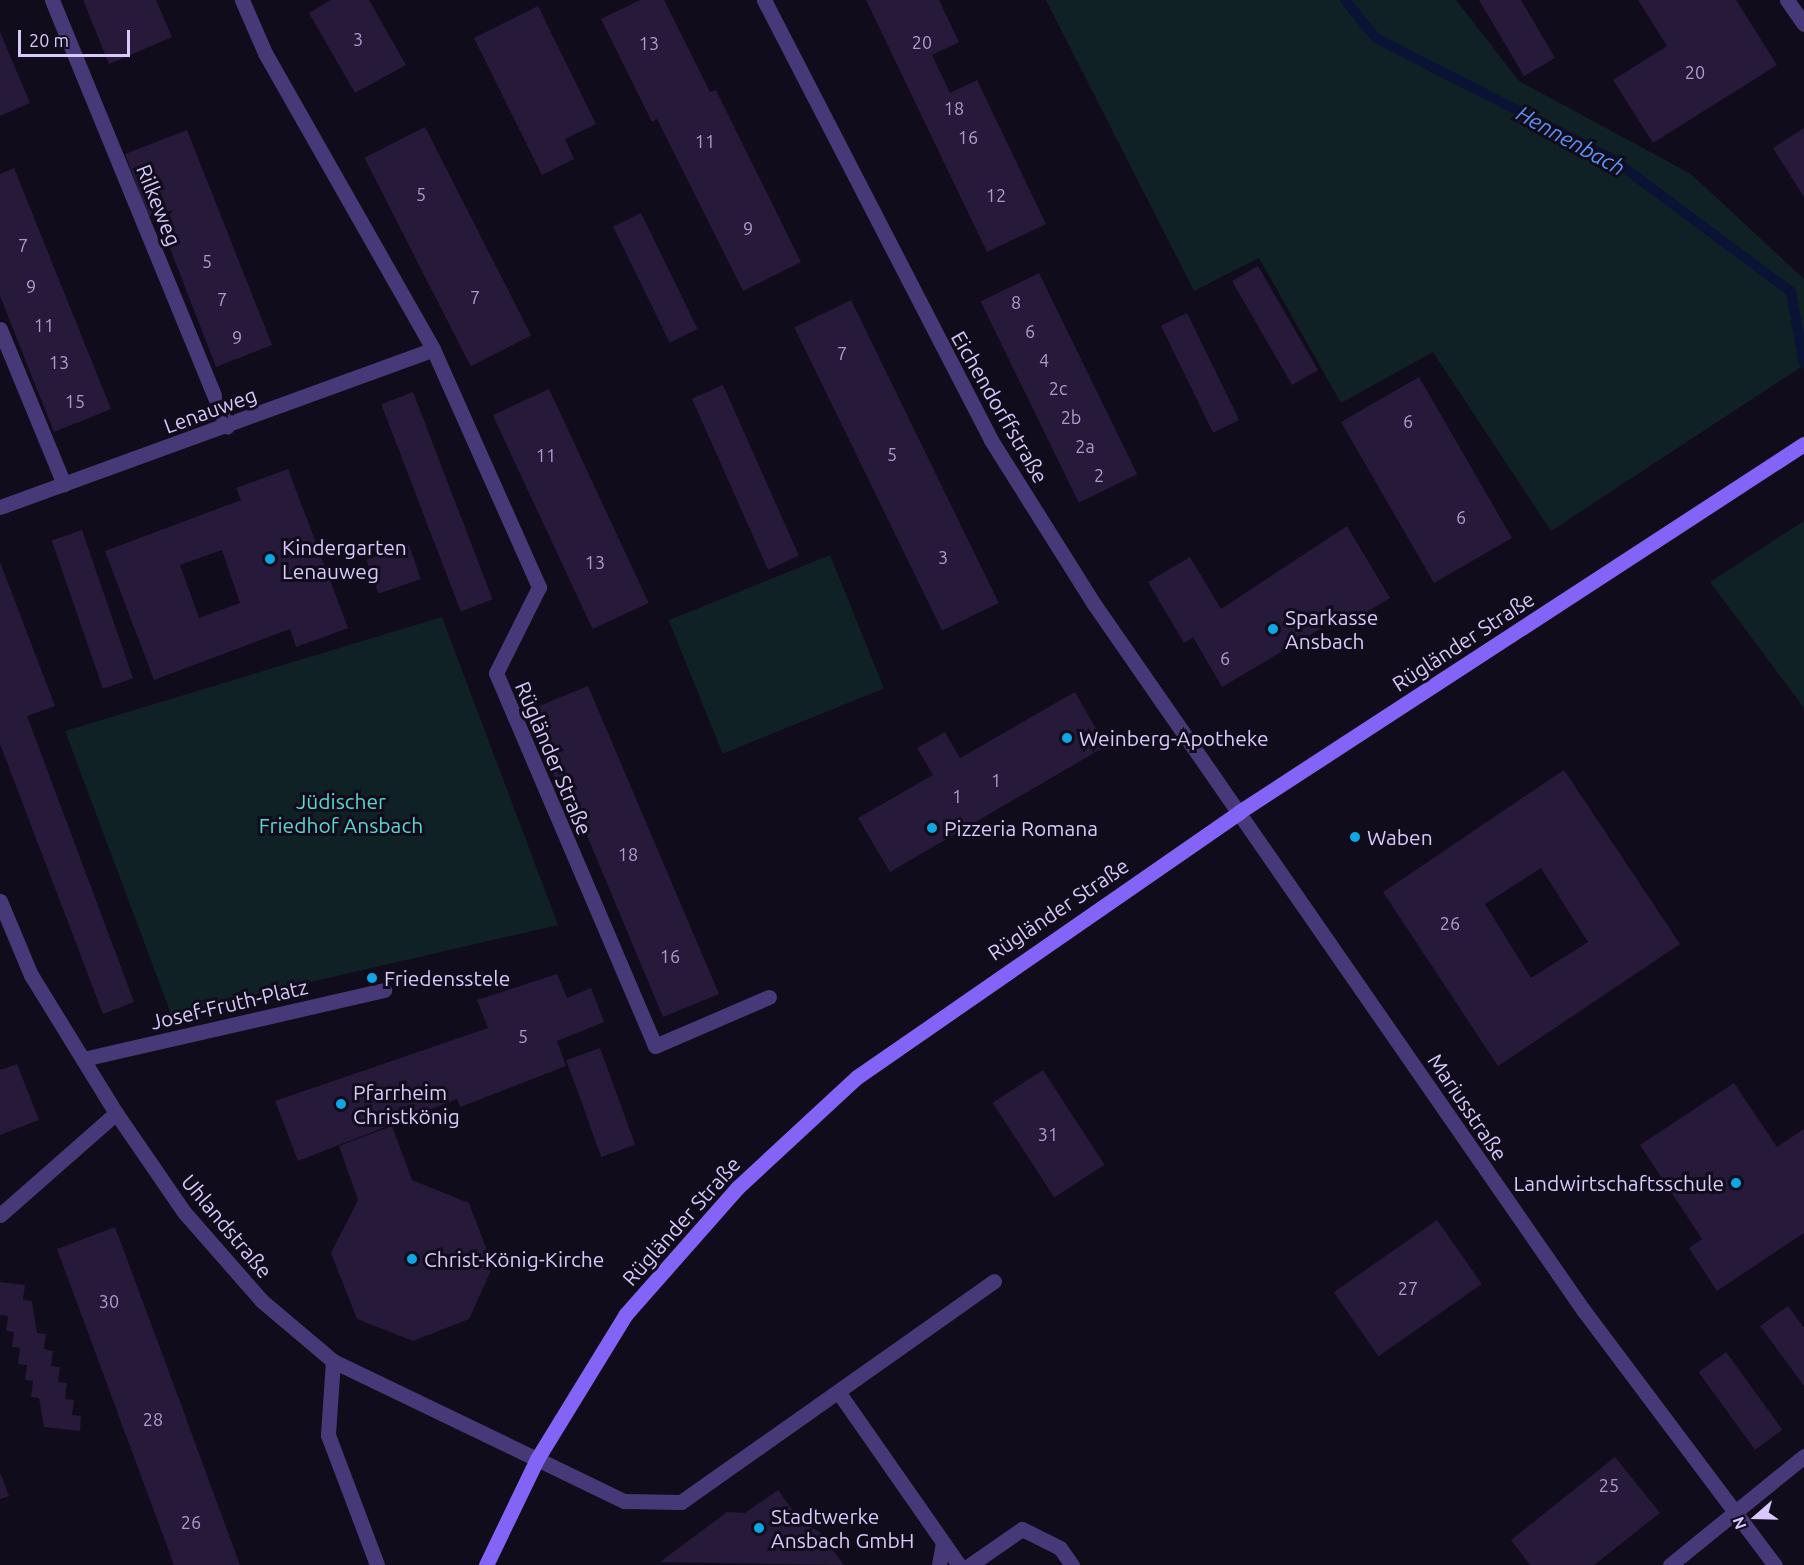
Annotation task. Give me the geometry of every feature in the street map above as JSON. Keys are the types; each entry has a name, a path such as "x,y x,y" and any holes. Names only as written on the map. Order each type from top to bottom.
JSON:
{"main road":[{"name":"Rügländer Straße","path":"486,1565 537,1459 626,1314 736,1188 857,1077 1003,971 1239,812 1804,444"}],"street":[{"name":"Rilkeweg","path":"52,0 227,426"},
{"path":"242,0 266,53 433,349"},
{"name":"Eichendorffstraße","path":"764,0 991,440 1114,634 1239,812"},
{"path":"1787,0 1804,24"},
{"path":"0,330 64,484"},
{"name":"Lenauweg","path":"0,507 433,349"},
{"name":"Rügländer Straße","path":"433,349 539,587 496,673 655,1046 769,997"},
{"name":"Mariusstraße","path":"1239,812 1578,1302 1732,1512 1775,1565"},
{"name":"Uhlandstraße","path":"0,901 31,975 116,1113 200,1230 262,1301 333,1361 624,1501 681,1502 839,1393 994,1281"},
{"name":"Josef-Fruth-Platz","path":"83,1059 384,990"},
{"path":"0,1215 116,1113"},
{"path":"333,1361 328,1436 377,1565"},
{"path":"839,1393 959,1565"},
{"path":"1670,1565 1732,1512 1804,1456"},
{"path":"970,1565 1022,1529 1060,1548 1072,1565"},
{"path":"939,1565 943,1543"}],"green space":[{"path":"1046,0 1456,0 1519,81 1691,174 1804,279 1804,365 1551,531 1433,352 1341,403 1259,258 1194,291"},
{"path":"1804,521 1804,708 1710,582"},
{"path":"830,555 884,689 723,754 669,620"},
{"name":"Jüdischer Friedhof Ansbach","path":"442,617 558,925 171,1014 65,731"}],"building":[{"path":"83,0 156,0 172,37 109,64"},
{"path":"331,0 369,0 406,65 355,93 309,13"},
{"path":"640,0 664,0 710,92 716,90 801,262 743,291 657,119 652,122 601,19"},
{"path":"866,0 939,0 959,42 932,55 950,93 977,80 1046,224 987,252"},
{"path":"1479,0 1521,0 1555,58 1524,76"},
{"path":"1638,0 1736,0 1777,65 1653,143 1613,80 1667,46"},
{"path":"538,6 596,124 565,139 574,159 542,175 474,38"},
{"path":"0,32 30,103 0,116"},
{"path":"425,127 531,335 471,366 364,158"},
{"path":"1804,128 1804,197 1773,148"},
{"path":"187,130 272,345 216,367 157,215 149,218 125,154"},
{"path":"14,168 111,409 54,432 0,296 0,174"},
{"path":"641,213 698,329 670,343 613,227"},
{"path":"1258,266 1318,370 1292,385 1232,281"},
{"path":"1039,273 1137,474 1079,503 981,301"},
{"path":"851,300 999,603 942,631 794,328"},
{"path":"1187,313 1239,420 1213,433 1161,326"},
{"path":"1419,377 1512,538 1434,583 1341,422"},
{"path":"723,385 799,556 768,570 692,399"},
{"path":"549,389 649,603 593,629 493,415"},
{"path":"413,392 493,599 461,611 381,404"},
{"path":"288,469 348,628 296,647 290,629 154,680 105,551 241,500 236,488","holes":["222,550 240,603 199,618 180,565"]},
{"path":"1347,526 1390,598 1342,627 1337,619 1222,687 1193,637 1184,643 1148,582 1190,557 1221,609"},
{"path":"82,530 133,678 103,689 52,540"},
{"path":"409,545 421,579 378,594 366,560"},
{"path":"0,562 55,706 27,716 134,1002 103,1014 0,744"},
{"path":"588,686 719,994 663,1017 578,814 571,817 527,711"},
{"path":"1075,692 1106,746 890,872 858,818 933,775 917,748 945,732 960,758"},
{"path":"1564,770 1680,944 1498,1066 1383,892","holes":["1541,868 1588,942 1531,978 1485,904"]},
{"path":"557,974 567,998 591,988 604,1022 557,1041 566,1066 460,1107 457,1099 298,1161 275,1101 488,1028 477,1000"},
{"path":"600,1048 635,1145 601,1157 566,1060"},
{"path":"17,1064 39,1120 0,1135 0,1070"},
{"path":"1043,1070 1105,1165 1054,1197 993,1103"},
{"path":"1734,1083 1777,1147 1804,1129 1804,1233 1717,1291 1689,1248 1702,1239 1640,1145"},
{"name":"Christ-König-Kirche","path":"392,1126 412,1180 469,1203 493,1266 469,1319 413,1341 357,1319 331,1253 358,1200 339,1146"},
{"path":"1437,1220 1482,1284 1379,1356 1334,1292"},
{"path":"115,1227 240,1565 174,1565 57,1249"},
{"path":"0,1282 25,1285 23,1300 32,1301 37,1333 46,1334 44,1349 53,1351 51,1366 60,1367 58,1382 67,1383 65,1399 74,1400 72,1415 81,1416 80,1431 44,1427 39,1398 31,1397 33,1381 25,1380 27,1365 18,1364 20,1348 12,1347 14,1332 6,1331 8,1316 0,1315"},
{"path":"1788,1306 1804,1328 1804,1386 1760,1326"},
{"path":"1726,1352 1782,1430 1755,1450 1698,1372"},
{"path":"1615,1457 1660,1513 1594,1565 1530,1565 1511,1540"},
{"path":"0,1472 9,1496 0,1499"},
{"name":"Stadtwerke Ansbach GmbH","path":"778,1490 802,1523 820,1532 844,1565 660,1562 727,1512 745,1513"}],"waterway":[{"name":"Hennenbach","path":"1345,0 1376,38 1614,160 1791,292 1804,364"}],"place":[{"name":"Kindergarten Lenauweg","path":"270,559"},
{"name":"Sparkasse Ansbach","path":"1273,629"},
{"name":"Weinberg-Apotheke","path":"1067,738"},
{"name":"Pizzeria Romana","path":"932,828"},
{"name":"Waben","path":"1355,837"},
{"name":"Friedensstele","path":"372,978"},
{"name":"Pfarrheim Christkönig","path":"341,1104"},
{"name":"Landwirtschaftsschule","path":"1736,1183"},
{"name":"Christ-König-Kirche","path":"412,1259"},
{"name":"Stadtwerke Ansbach GmbH","path":"759,1528"}]}
